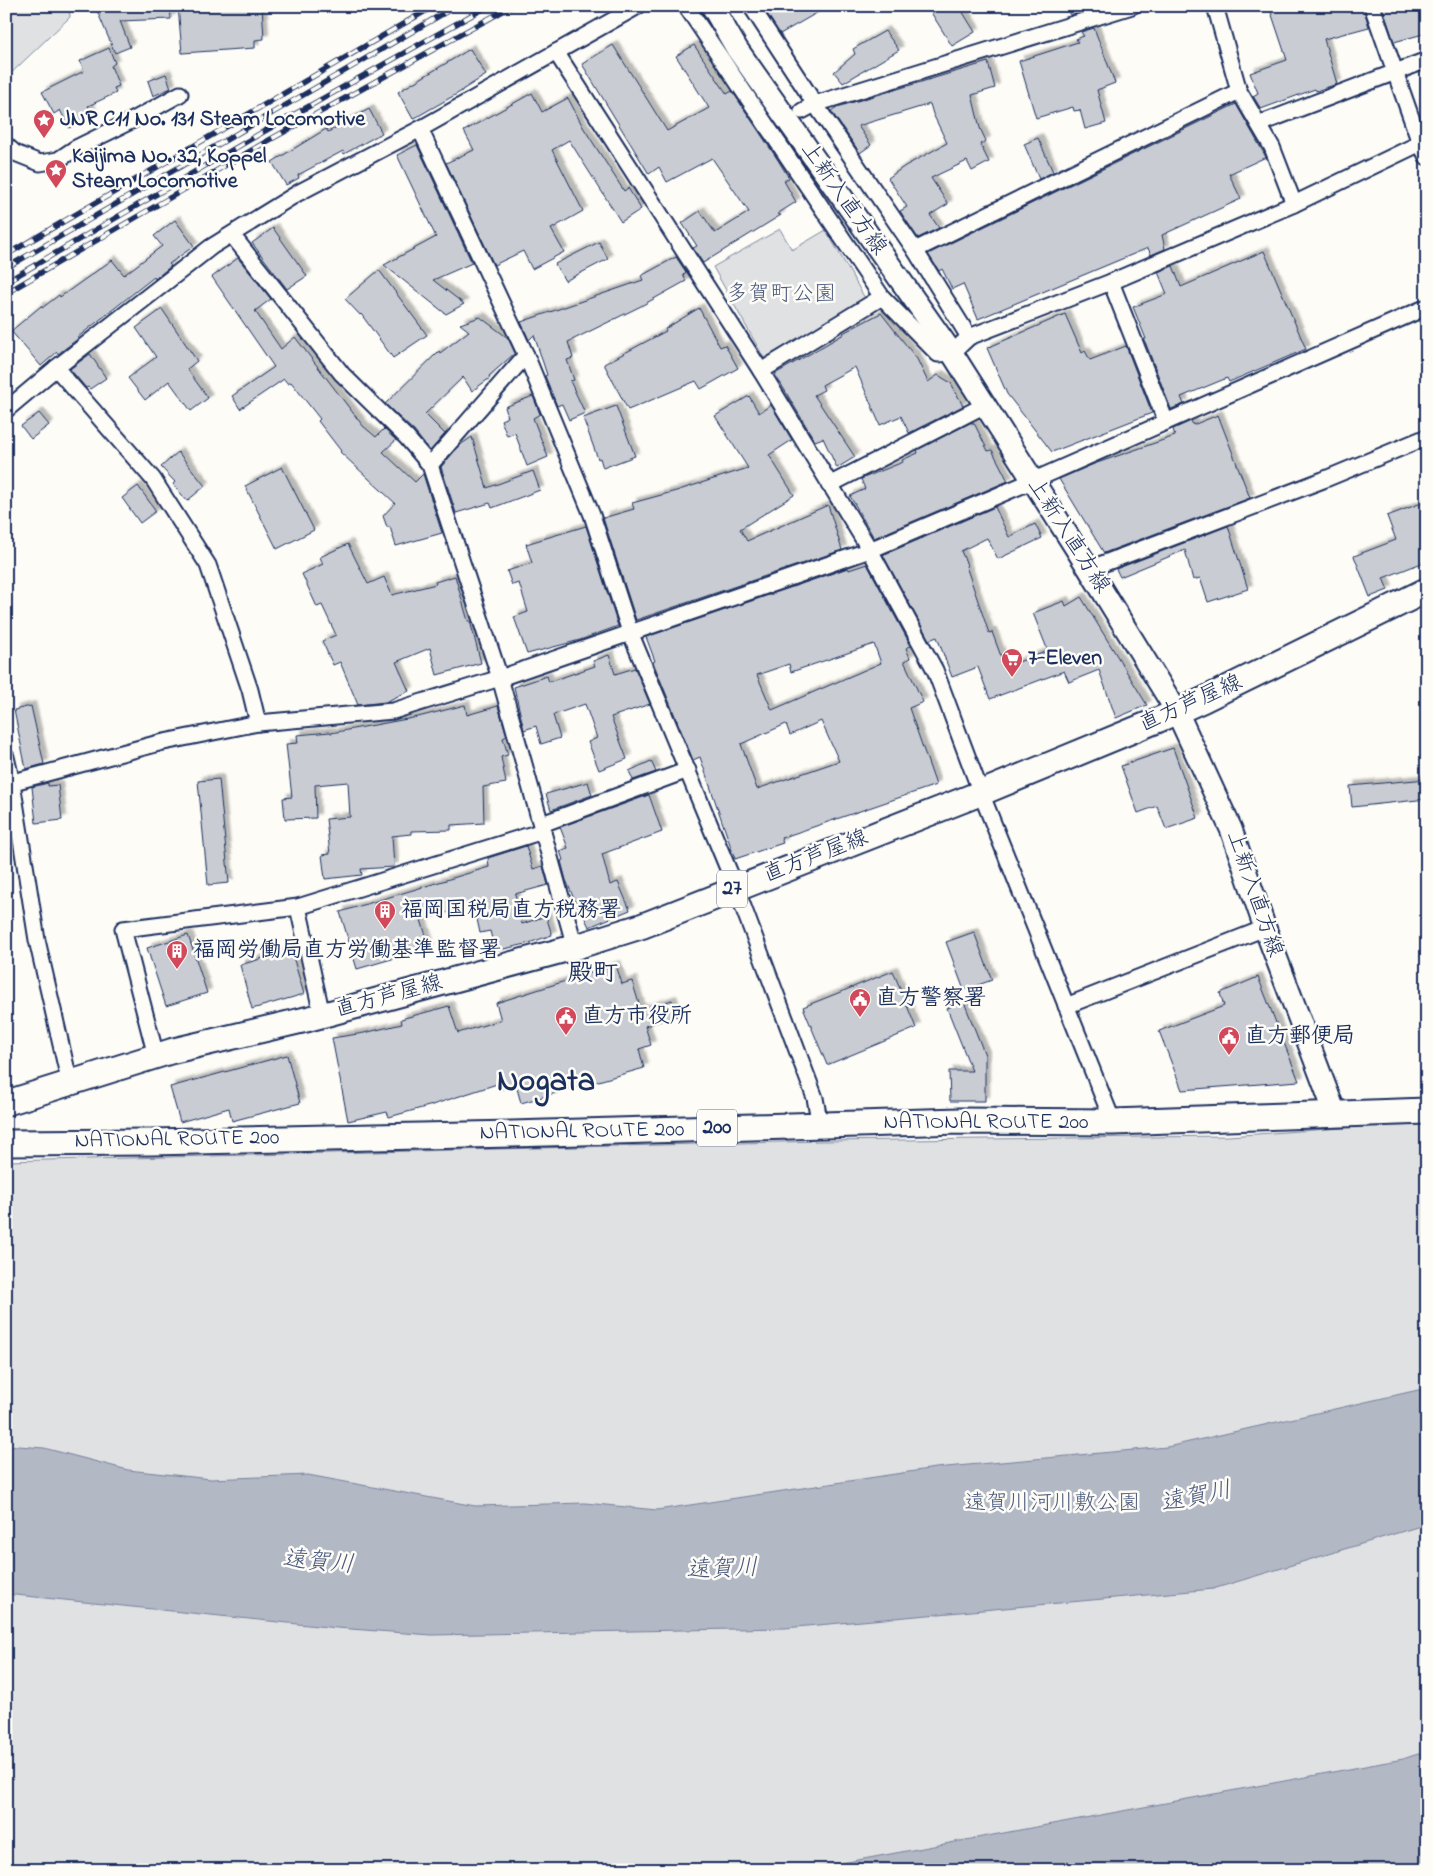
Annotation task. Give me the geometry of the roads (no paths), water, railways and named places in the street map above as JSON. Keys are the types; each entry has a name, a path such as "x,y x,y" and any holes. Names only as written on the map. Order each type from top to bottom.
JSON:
{"highway":[{"name":"NATIONAL ROUTE 200","path":"6,1143 152,1142 960,1121 1113,1122 1427,1111"}],"main road":[{"name":"上新入直方線","path":"712,6 737,49 952,353 1177,712 1231,829 1265,928 1335,1113"},
{"name":"直方芦屋線","path":"6,1103 156,1056 322,1015 642,926 981,793 1177,712 1427,590"}],"street":[{"path":"6,410 56,368 211,247 298,193 420,129 638,6"},
{"path":"686,6 769,126 882,297 938,354 952,353 969,337 1111,282 1294,204 1424,142"},
{"path":"751,6 809,107 916,250 969,337"},
{"path":"809,107 1132,6"},
{"path":"1215,6 1239,91 1272,147 1294,204"},
{"path":"1372,6 1424,142 1427,157"},
{"path":"556,52 761,371 870,550 935,670 981,793 1113,1122"},
{"path":"1259,124 1427,60"},
{"path":"916,250 1239,91"},
{"path":"6,145 15,153 40,163 58,160 76,148 180,94"},
{"path":"420,129 526,355 592,515 630,632 736,888 815,1098 820,1125"},
{"path":"232,235 342,374 407,438 430,465 500,678 575,946"},
{"path":"1111,282 1166,422"},
{"path":"761,371 882,297"},
{"path":"9,784 159,743 258,723 392,711 500,678 870,550 1032,481 1427,307"},
{"path":"430,465 526,355"},
{"path":"56,368 153,479 208,565 250,690 258,723"},
{"path":"829,485 985,405"},
{"path":"1089,569 1322,480 1427,437"},
{"path":"6,757 9,784 38,940 70,1084"},
{"path":"156,1056 123,930 298,907 543,828 688,770"},
{"path":"298,907 322,1015"},
{"path":"1066,1006 1265,928"}],"water":[{"name":"遠賀川","path":"1427,1388 1427,1524 1213,1589 785,1628 432,1635 337,1628 6,1594 6,1445 44,1448 128,1470 211,1479 308,1475 475,1506 585,1503 657,1510 935,1468 1167,1447"},
{"path":"1427,1751 1427,1870 804,1870 1403,1759"}],"railway":[{"path":"6,255 434,6"},
{"path":"6,268 456,6"},
{"path":"6,282 263,132 488,6"},
{"path":"6,293 264,143 512,6"}],"place":[{"name":"JNR C11 No. 131 Steam Locomotive","path":"44,139"},
{"name":"Kaijima No. 32, Koppel Steam Locomotive","path":"56,189"},
{"name":"7-Eleven","path":"1012,678"},
{"name":"福岡国税局直方税務署","path":"385,930"},
{"name":"福岡労働局直方労働基準監督署","path":"177,970"},
{"name":"直方警察署","path":"860,1018"},
{"name":"直方市役所","path":"566,1036"},
{"name":"直方郵便局","path":"1229,1056"}],"district":[{"name":"殿町","path":"593,974"},
{"name":"Nogata","path":"546,1082"}],"park label":[{"name":"多賀町公園","path":"781,295"},
{"name":"遠賀川河川敷公園","path":"1052,1504"}]}
